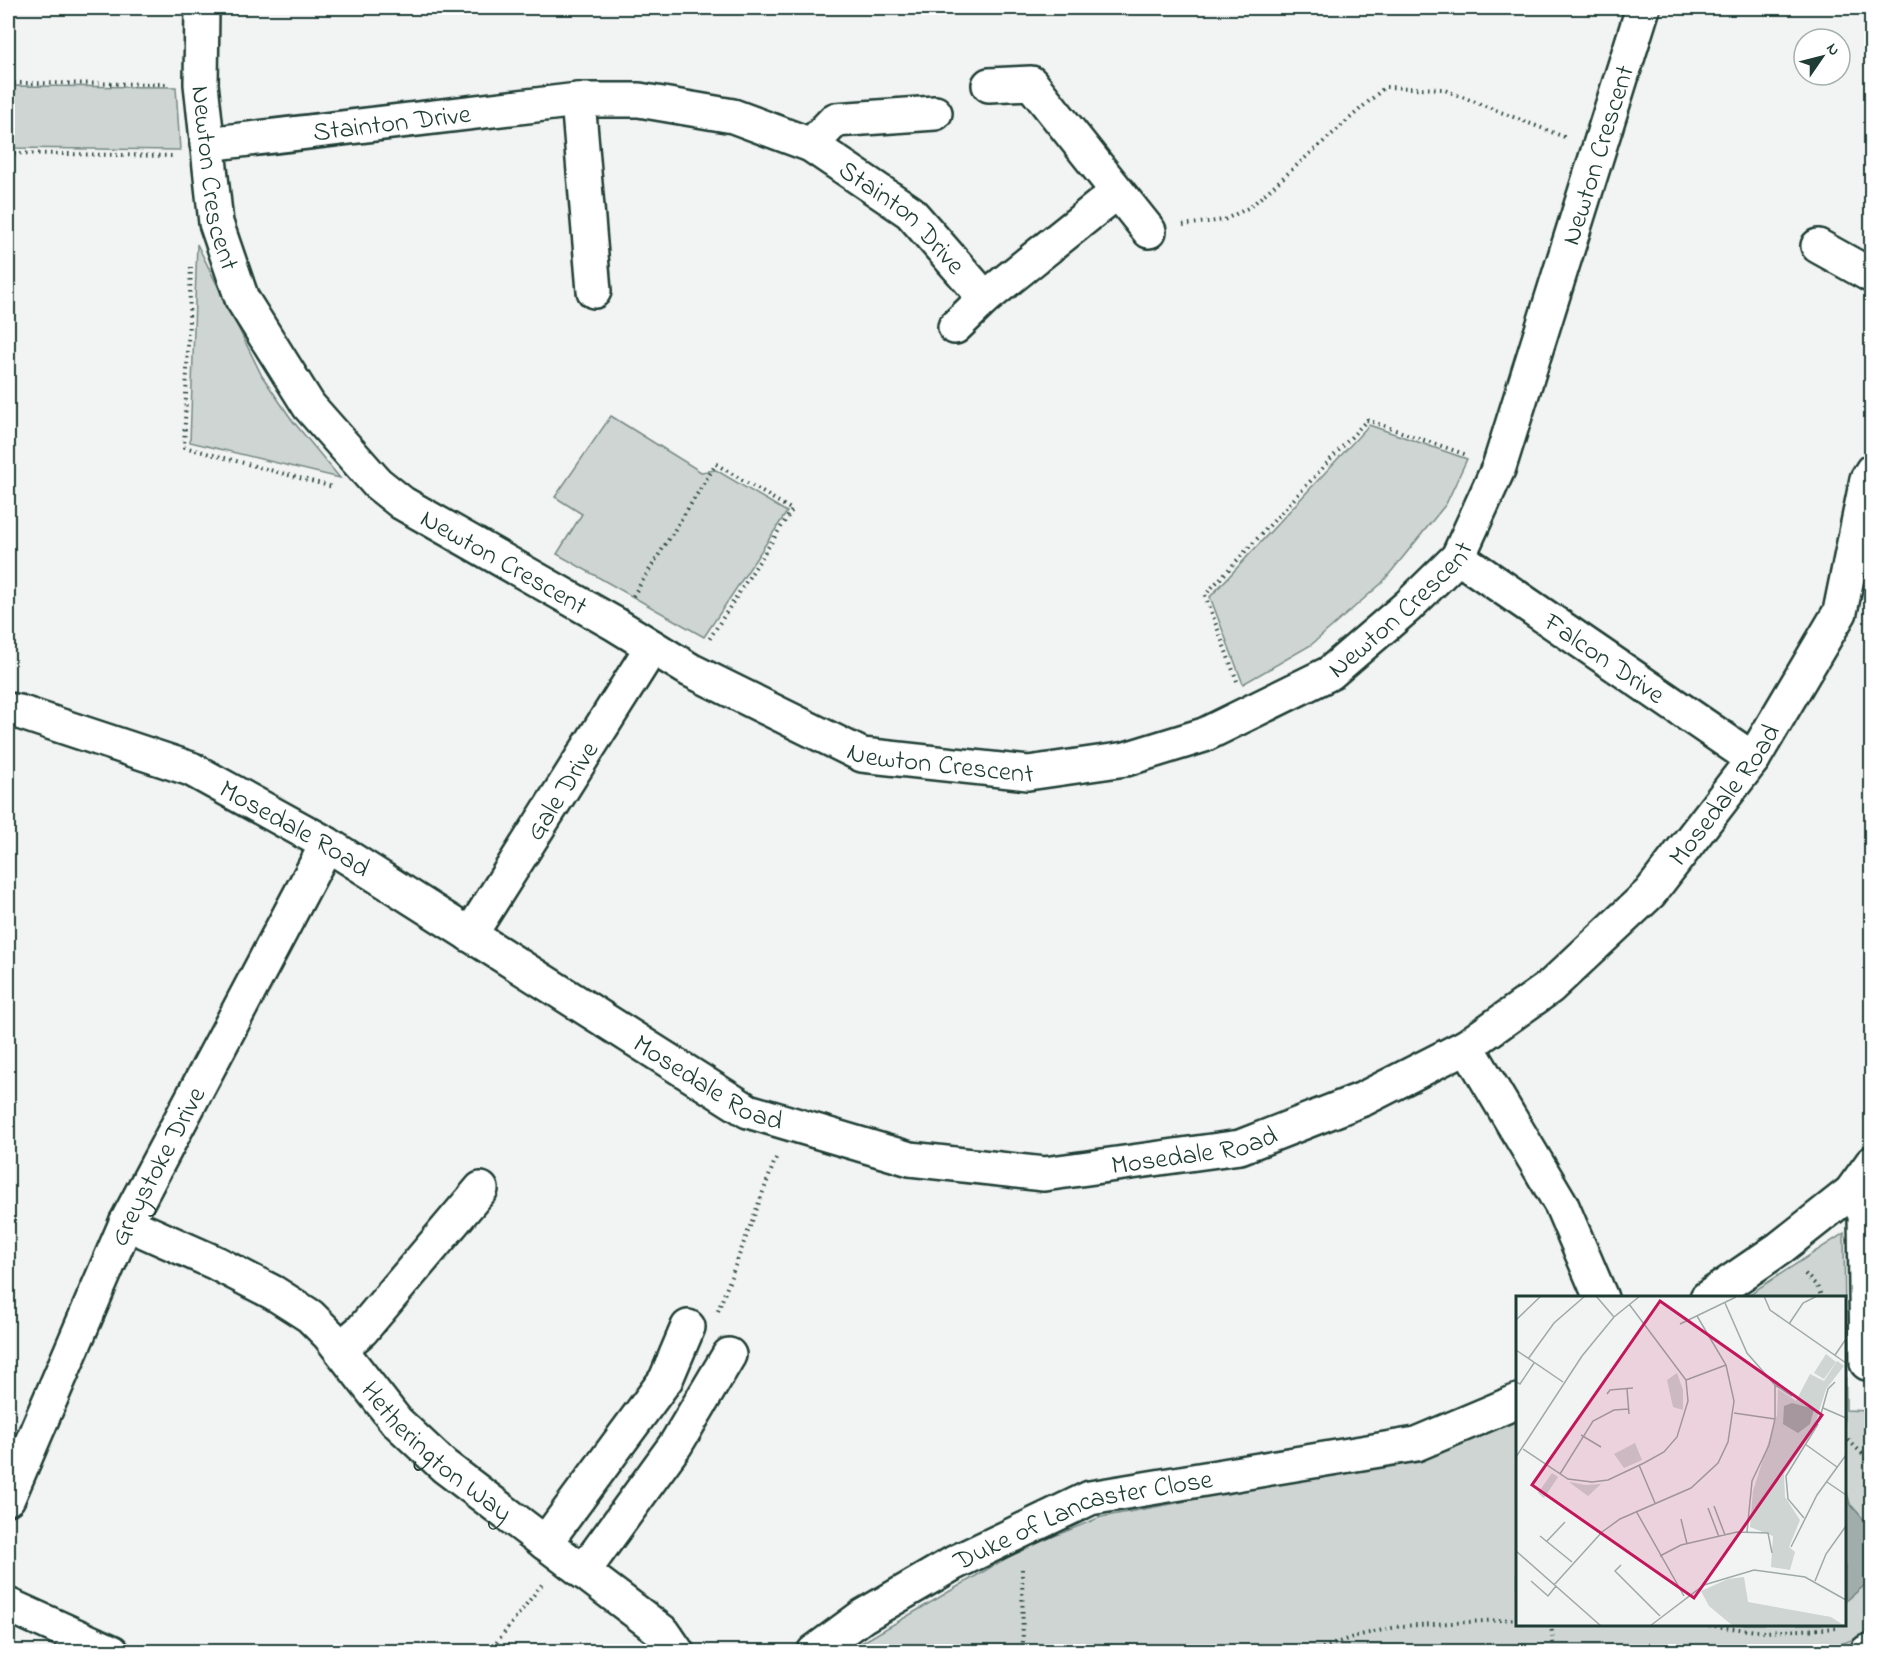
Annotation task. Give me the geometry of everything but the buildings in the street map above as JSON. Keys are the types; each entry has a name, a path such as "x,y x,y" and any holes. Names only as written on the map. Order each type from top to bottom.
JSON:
{"street":[{"name":"Newton Crescent","path":"202,8 201,84 216,223 242,299 309,406 377,483 402,503 615,624 690,670 862,755 1028,773 1126,759 1204,735 1330,674 1408,606 1458,557 1499,467 1643,8"},
{"path":"988,85 1031,83 1149,231"},
{"name":"Stainton Drive","path":"207,150 578,100 639,100 732,116 811,145 910,212 985,298"},
{"path":"578,100 594,291"},
{"name":"Stainton Drive","path":"811,145 835,120 935,112"},
{"path":"954,327 985,298 1117,192"},
{"path":"1818,246 1872,276"},
{"name":"Mosedale Road","path":"8,710 30,715 191,769 327,844 748,1111 909,1159 1044,1174 1240,1147 1363,1099 1467,1046 1550,987 1650,893 1753,759 1840,612 1867,479 1872,471"},
{"name":"Falcon Drive","path":"1458,557 1753,759"},
{"name":"Gale Drive","path":"470,935 652,646"},
{"name":"Greystoke Drive","path":"8,1498 126,1223 327,844"},
{"path":"1467,1046 1561,1204 1600,1296"},
{"path":"1710,1296 1780,1248 1851,1192 1872,1163"},
{"path":"340,1349 362,1330 482,1189"},
{"path":"1851,1192 1864,1213 1867,1363"},
{"name":"Hetherington Way","path":"126,1223 216,1263 274,1293 310,1316 330,1335 396,1421 444,1466 664,1633 677,1652"},
{"path":"545,1543 666,1378 688,1327"},
{"path":"583,1572 676,1444 729,1355"},
{"name":"Duke of Lancaster Close","path":"814,1652 862,1616 954,1563 1090,1498 1416,1444 1516,1402"},
{"path":"8,1605 112,1652"},
{"path":"1867,1652 1872,1650"}],"path":[{"path":"8,83 201,84"},
{"path":"1149,231 1224,220 1250,207 1385,87 1442,88 1598,151"},
{"path":"8,153 207,150"},
{"path":"191,262 184,447 360,495 377,483"},
{"path":"1249,713 1205,595 1367,420 1499,467"},
{"path":"615,624 716,464 783,504 792,510 690,670"},
{"path":"1846,1437 1872,1463"},
{"path":"1008,1539 1022,1569 1023,1652"},
{"path":"1311,1652 1356,1636 1401,1626 1516,1619"},
{"path":"1551,1626 1554,1652"},
{"path":"1714,1626 1765,1632 1836,1629 1846,1626"},
{"path":"1104,1652 1119,1648 1157,1649 1172,1652"}],"shaded area":[{"path":"8,86 176,87 180,150 8,148"},
{"path":"197,244 262,376 292,420 340,478 190,442"},
{"path":"611,416 701,472 716,470 787,512 704,637 557,554 582,514 555,497"},
{"path":"1369,425 1467,459 1446,504 1382,583 1311,645 1243,684 1210,597"},
{"path":"1844,1233 1845,1296 1747,1296"},
{"path":"1846,1410 1871,1411 1871,1633 1819,1652 846,1652 1020,1550 1101,1517 1325,1472 1516,1417 1516,1626 1846,1626"},
{"path":"1846,1490 1850,1504 1867,1523 1871,1533 1871,1580 1846,1601"}]}
